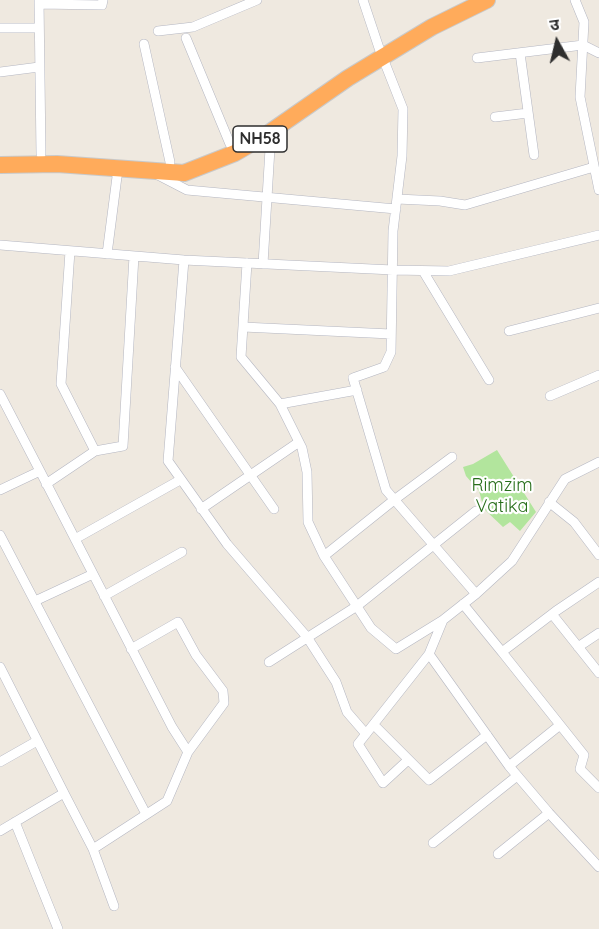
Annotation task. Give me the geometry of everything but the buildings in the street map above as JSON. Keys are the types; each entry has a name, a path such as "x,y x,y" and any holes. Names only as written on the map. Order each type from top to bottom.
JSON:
{"highway":[{"name":"NH58","path":"0,165 57,164 184,173 235,153 270,132 348,78 427,18 463,0"},
{"name":"NH58","path":"0,154 41,154 182,162 230,144 261,126 342,69 487,0"}],"street":[{"path":"41,154 39,2 102,5 103,0"},
{"path":"158,31 193,27 257,0"},
{"path":"363,0 403,109 402,156 393,231 391,352 384,367 353,378 386,490 476,594"},
{"path":"575,0 584,22 580,97 599,190"},
{"path":"0,28 39,28"},
{"path":"186,38 230,144"},
{"path":"144,44 170,162"},
{"path":"477,58 583,45 599,52"},
{"path":"520,53 534,155"},
{"path":"0,72 39,67"},
{"path":"495,117 528,113"},
{"path":"263,264 270,132"},
{"path":"397,199 465,205 594,167"},
{"path":"107,254 118,169"},
{"path":"151,171 187,190 396,209"},
{"path":"0,245 184,260 449,271 599,234"},
{"path":"70,251 61,384 95,451"},
{"path":"46,484 95,451 123,446 134,256"},
{"path":"184,260 168,461 227,544 307,637 336,682 347,712 366,734"},
{"path":"247,263 241,357 280,404 299,442 307,472 308,522 324,556 371,628 396,649 443,620 512,561 565,479 599,462"},
{"path":"423,271 489,380"},
{"path":"509,331 599,308"},
{"path":"243,327 391,334"},
{"path":"175,367 274,509"},
{"path":"550,396 599,375"},
{"path":"280,404 357,390"},
{"path":"0,394 172,727 188,752"},
{"path":"201,509 299,442"},
{"path":"324,556 394,500 452,458"},
{"path":"0,490 40,471"},
{"path":"75,539 180,480"},
{"path":"549,502 574,522 599,555"},
{"path":"269,662 357,606 476,511"},
{"path":"0,535 146,814"},
{"path":"104,596 182,552"},
{"path":"35,601 93,574"},
{"path":"502,652 599,582"},
{"path":"463,604 584,755 580,769 599,788"},
{"path":"552,614 599,673"},
{"path":"131,648 178,619"},
{"path":"408,760 383,783 358,744 429,654 443,620"},
{"path":"93,849 167,801 188,752 224,703 223,691 196,655 178,622 131,648"},
{"path":"578,647 599,633"},
{"path":"429,654 509,766 599,867"},
{"path":"0,667 93,849 114,906"},
{"path":"0,692 10,686"},
{"path":"374,725 429,780 487,735"},
{"path":"509,766 560,725"},
{"path":"0,762 38,741"},
{"path":"433,843 517,776"},
{"path":"0,831 64,793"},
{"path":"498,854 549,813"},
{"path":"15,822 58,929"}],"green space":[{"name":"Rimzim Vatika","path":"497,450 536,512 520,531 510,522 503,527 484,509 479,491 466,476 463,467"}]}
